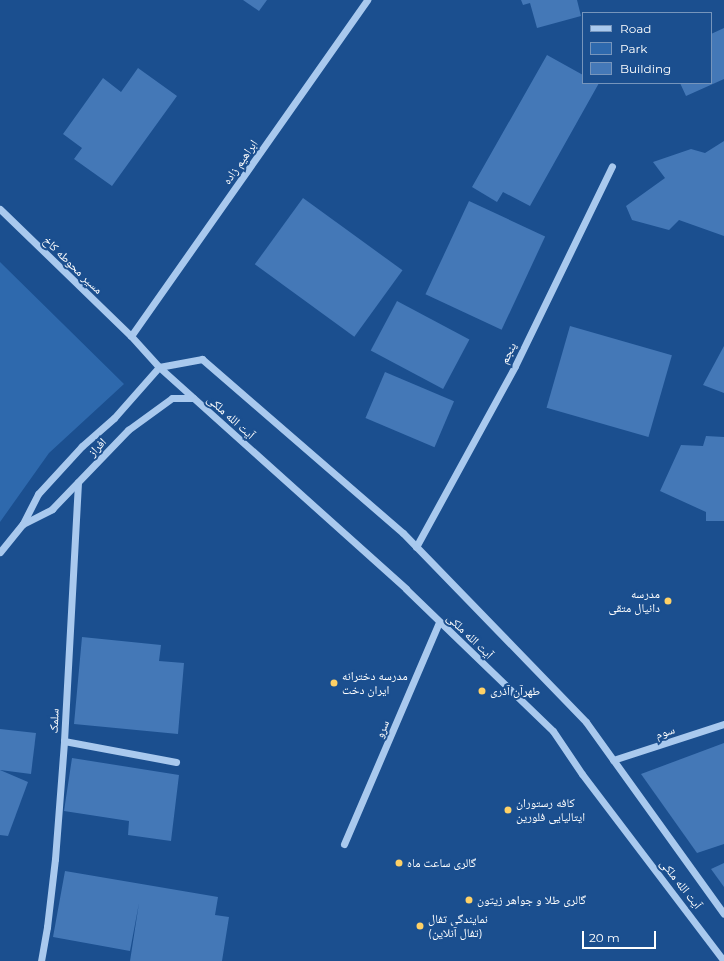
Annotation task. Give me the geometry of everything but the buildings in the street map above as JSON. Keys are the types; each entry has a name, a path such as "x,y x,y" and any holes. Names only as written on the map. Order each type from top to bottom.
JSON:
{"street":[{"name":"ابراهیم زاده","path":"130,336 367,0"},
{"name":"پنجم","path":"416,547 515,366 612,166"},
{"name":"مسیر محوطه کاخ","path":"0,209 130,336"},
{"name":"آیت الله ملکی","path":"130,336 159,367 439,622 553,731 582,774 724,960"},
{"name":"آیت الله ملکی","path":"159,367 202,359 403,533 586,722 724,914"},
{"name":"افراز","path":"0,552 23,524 38,494 82,446 114,418 159,367"},
{"name":"افراز","path":"23,524 52,509 128,430 172,398 193,398"},
{"name":"سلمک","path":"40,961 47,927 55,859 64,741 78,482"},
{"name":"سرو","path":"344,844 439,622"},
{"name":"سوم","path":"613,760 724,724"},
{"path":"64,741 176,762"}],"green space":[{"path":"0,262 124,384 49,453 0,522"}],"place":[{"name":"مدرسه دانیال متقی","path":"668,601"},
{"name":"مدرسه دخترانه ایران دخت","path":"334,683"},
{"name":"طهرآن آذری","path":"482,691"},
{"name":"کافه رستوران ایتالیایی فلورین","path":"508,810"},
{"name":"گالری ساعت ماه","path":"399,863"},
{"name":"گالری طلا و جواهر زیتون","path":"469,900"},
{"name":"نمایندگی تفال (تفال آنلاین)","path":"420,926"}]}
